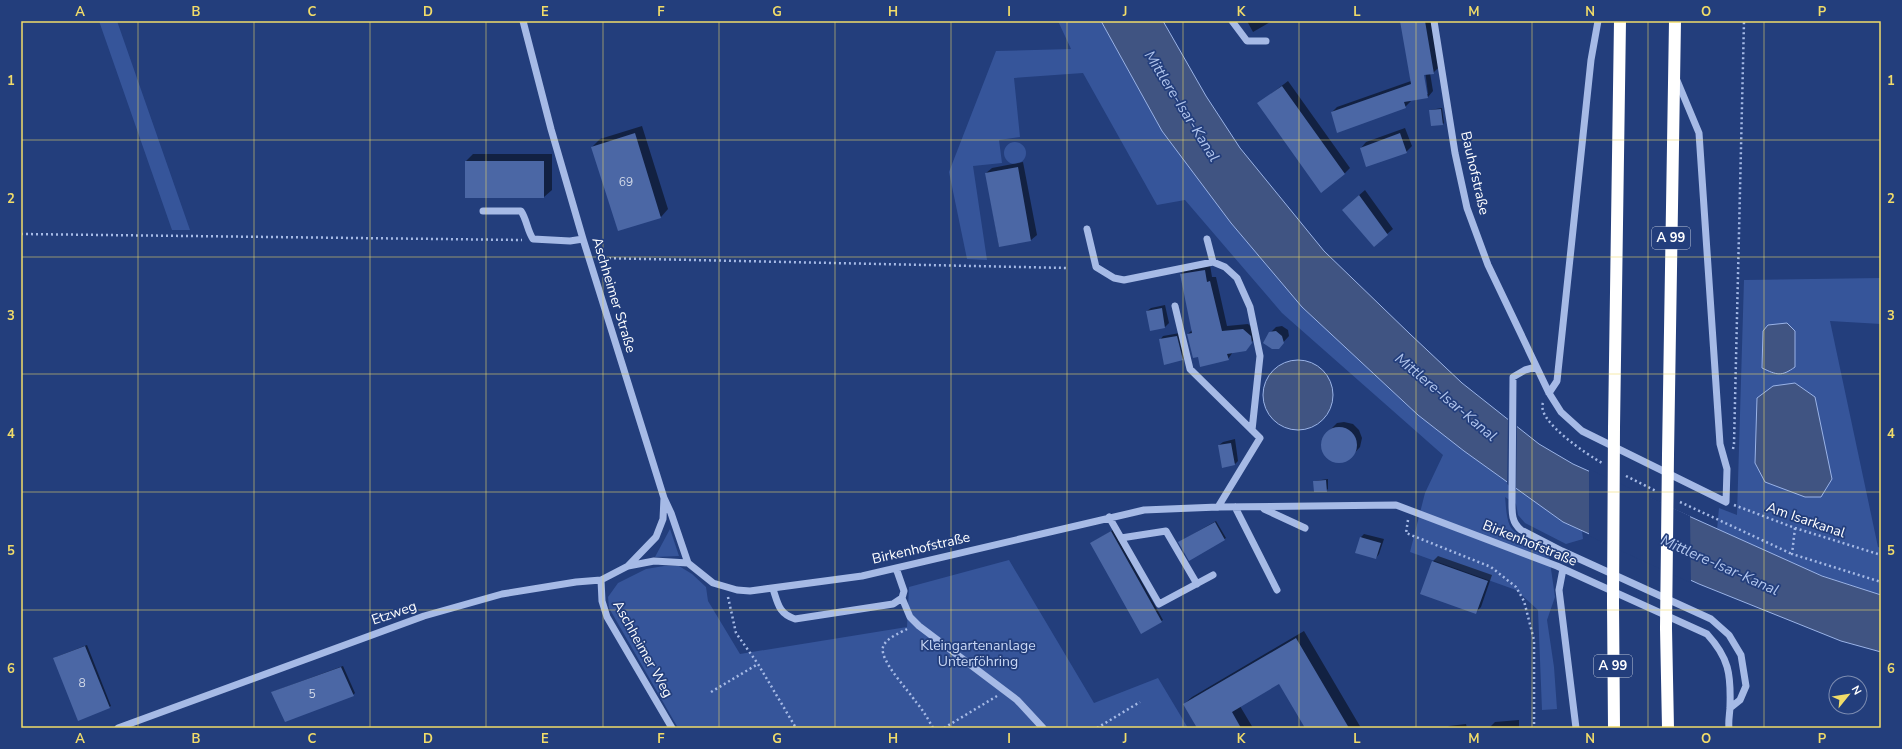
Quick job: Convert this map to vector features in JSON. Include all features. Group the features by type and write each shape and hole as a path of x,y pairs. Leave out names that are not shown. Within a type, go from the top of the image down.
{"highway":[{"name":"A 99","path":"1614,728 1614,428 1620,21"},
{"name":"A 99","path":"1668,728 1666,628 1673,71 1675,21"}],"street":[{"name":"Aschheimer Straße","path":"523,21 551,129 588,257 664,498 663,519 656,537 628,566"},
{"path":"1232,21 1247,40 1266,42"},
{"name":"Bauhofstraße","path":"1434,21 1456,153 1467,208 1488,265 1549,393 1562,412 1582,431 1726,502"},
{"path":"1549,393 1557,381 1591,60 1598,21"},
{"path":"1673,71 1699,133 1720,444 1727,469 1726,502"},
{"path":"483,211 521,211 526,218 528,231 533,239 570,241 583,239"},
{"path":"1087,229 1096,267 1114,278 1124,280 1213,262 1225,267 1237,278 1250,307 1260,356 1252,430"},
{"path":"1207,239 1213,262"},
{"path":"1175,306 1190,369 1260,438 1218,507"},
{"path":"1536,367 1525,370 1513,377 1512,519 1516,526 1521,530 1562,551 1711,619 1729,635 1741,655 1746,686 1740,700 1730,708"},
{"path":"664,498 671,513 688,563"},
{"name":"Birkenhofstraße","path":"688,563 713,583 737,590 750,591 862,576 1144,510 1218,507 1261,508 1396,505 1563,569 1707,634 1718,647 1726,661 1731,681 1729,728"},
{"path":"1235,507 1277,590"},
{"path":"1261,508 1305,528"},
{"path":"1109,517 1159,604 1213,575"},
{"path":"1121,538 1166,532 1197,584"},
{"name":"Etzweg","path":"118,728 424,616 502,594 576,582 601,580 628,566 654,561 688,563"},
{"path":"896,568 904,591 902,598 910,617 1017,700 1043,728"},
{"path":"1563,569 1559,590 1576,728"},
{"name":"Aschheimer Weg","path":"601,580 602,601 607,618 672,728"},
{"path":"773,589 779,610 786,616 795,619 893,604 902,598"}],"path":[{"path":"1727,469 1734,444 1744,21"},
{"path":"21,234 533,239"},
{"path":"588,257 1067,268"},
{"path":"1549,393 1542,406 1544,416 1570,441 1608,466"},
{"path":"1621,473 1659,492"},
{"path":"1679,502 1792,554 1881,582"},
{"name":"Am Isarkanal","path":"1726,502 1795,528 1881,555"},
{"path":"1409,509 1406,533 1491,567 1516,586 1524,601 1534,640 1534,728"},
{"path":"1792,554 1795,528"},
{"path":"726,587 736,633 758,664 796,728"},
{"path":"916,623 887,641 883,646 882,651 901,684 919,706 933,728"},
{"path":"711,692 758,664"},
{"path":"944,728 1006,691"},
{"path":"1097,728 1140,702"}],"green space":[{"path":"99,21 117,21 190,230 172,230"},
{"path":"1058,21 1101,21 1162,131 1231,223 1302,307 1418,414 1563,522 1582,531 1583,539 1566,544 1525,523 1518,515 1516,504 1505,497 1506,512 1510,526 1513,530 1527,539 1548,548 1555,597 1547,620 1554,667 1557,709 1542,710 1538,610 1516,590 1410,552 1425,493 1443,455 1282,313 1185,200 1157,205 1083,73 1014,78 1020,137 999,140 1002,163 973,166 987,260 967,259 949,172 996,51 1071,49"},
{"path":"1015,142 1023,145 1026,153 1023,161 1015,164 1007,161 1004,153 1007,145"},
{"path":"1881,278 1881,324 1830,321 1878,547 1881,548 1881,595 1820,575 1717,530 1719,508 1737,515 1744,280"},
{"path":"670,529 679,556 655,557"},
{"name":"Kleingartenanlage Unterföhring","path":"1009,560 1094,703 1158,678 1188,728 678,728 609,608 608,597 618,583 646,569 664,566 679,566 692,574 706,587 708,601 740,654 907,627 909,587"}],"water":[{"name":"Mittlere-Isar-Kanal","path":"1101,21 1163,21 1206,96 1240,148 1324,251 1462,383 1539,444 1573,464 1822,576 1881,595 1881,652 1841,641 1699,584 1563,522 1464,451 1418,415 1302,307 1231,223 1162,131"},
{"path":"1787,323 1795,331 1795,367 1782,374 1779,374 1762,368 1763,331 1768,325"},
{"path":"1298,360 1311,363 1323,370 1330,382 1333,395 1330,408 1323,420 1311,427 1298,430 1285,427 1273,420 1266,408 1263,395 1266,382 1273,370 1285,363"},
{"path":"1795,383 1815,397 1832,479 1821,497 1805,497 1765,482 1755,463 1757,398 1773,386"}],"pier":[{"path":"1508,417 1517,424 1516,491 1507,484"},
{"path":"1589,469 1690,516 1691,583 1589,536"}],"building":[{"path":"1400,21 1425,21 1434,74 1424,75 1428,98 1404,102 1406,108 1337,133 1331,112 1411,84"},
{"path":"1282,86 1345,174 1321,193 1257,103"},
{"path":"1441,109 1443,125 1431,126 1429,110"},
{"path":"635,133 661,218 618,231 591,147"},
{"path":"1400,133 1407,153 1366,167 1360,148"},
{"path":"465,161 544,161 544,198 465,198"},
{"path":"1018,167 1031,241 999,247 985,173"},
{"path":"1359,195 1388,235 1374,247 1342,210"},
{"path":"1205,270 1207,282 1210,281 1222,331 1243,329 1251,336 1252,343 1246,351 1227,354 1229,360 1200,367 1198,357 1193,358 1187,334 1192,333 1180,274"},
{"path":"1162,308 1165,328 1150,331 1146,311"},
{"path":"1276,331 1282,336 1284,343 1279,349 1272,349 1263,343 1269,332"},
{"path":"1177,336 1183,360 1164,365 1159,339"},
{"path":"1339,427 1349,430 1354,435 1357,445 1354,455 1349,460 1339,463 1329,460 1324,455 1321,445 1324,435 1329,430"},
{"path":"1231,443 1235,465 1222,468 1218,445"},
{"path":"1326,480 1327,492 1314,492 1313,481"},
{"path":"1215,522 1225,540 1189,561 1178,542"},
{"path":"1111,531 1162,622 1141,634 1090,543"},
{"path":"1360,537 1381,543 1376,559 1355,553"},
{"path":"1432,561 1488,581 1476,614 1420,594"},
{"path":"1296,638 1349,728 1305,728 1279,684 1232,712 1241,728 1197,728 1183,704"},
{"path":"85,646 110,708 78,721 53,658"},
{"path":"341,667 354,696 285,722 271,692"}]}
